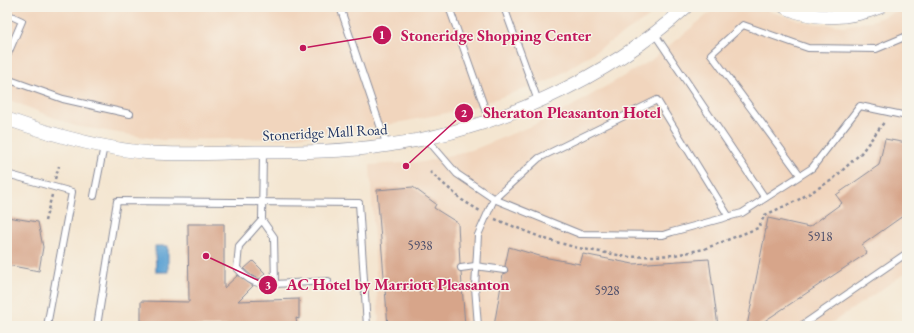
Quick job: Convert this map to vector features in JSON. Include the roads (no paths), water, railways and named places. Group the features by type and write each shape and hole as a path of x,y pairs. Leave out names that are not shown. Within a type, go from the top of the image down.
{"street":[{"name":"Stoneridge Mall Road","path":"7,119 55,136 104,146 151,153 344,150 387,146 426,138 489,120 538,101 605,65 654,33 686,7"},
{"path":"673,19 697,7"},
{"path":"785,7 800,14 835,17 864,13 880,7"}],"lane":[{"path":"340,7 387,146"},
{"path":"449,7 489,120"},
{"path":"504,7 538,101"},
{"path":"7,14 22,21 7,56"},
{"path":"800,175 711,54 743,25 808,48 876,48 907,36"},
{"path":"654,33 765,198"},
{"path":"7,79 63,99 130,114"},
{"path":"478,326 475,266 478,236 494,200 539,158 657,100 729,217"},
{"path":"426,138 457,174 494,200 580,234 663,235 742,213 812,168 860,106 907,116"},
{"path":"94,196 104,146"},
{"path":"263,152 262,220 239,246 237,268 246,278 258,284 328,281"},
{"path":"7,174 72,192 47,326"},
{"path":"97,326 117,201 359,203 367,326"},
{"path":"262,220 274,237 275,284"},
{"path":"801,326 907,253"},
{"path":"461,268 475,266 504,270"}],"water":[{"path":"155,246 168,246 168,272 156,272"}],"place":[{"name":"Stoneridge Shopping Center","path":"303,48"},
{"name":"Sheraton Pleasanton Hotel","path":"406,166"},
{"name":"AC Hotel by Marriott Pleasanton","path":"206,256"}]}
